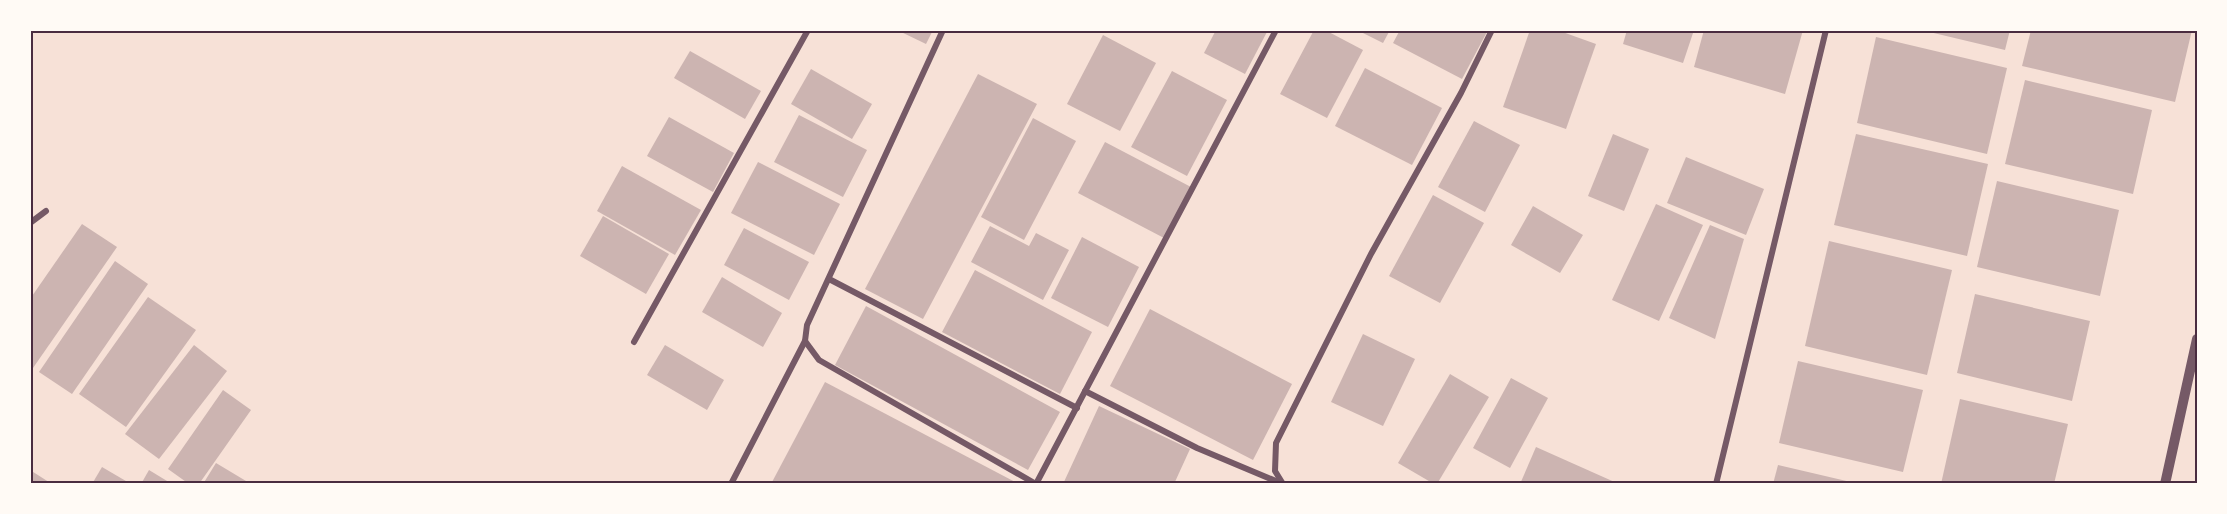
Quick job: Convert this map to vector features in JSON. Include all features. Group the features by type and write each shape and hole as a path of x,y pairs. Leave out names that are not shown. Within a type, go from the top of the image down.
{"street":[{"path":"634,342 808,30"},
{"path":"731,484 806,340 807,325 943,30"},
{"path":"806,340 819,360 1036,484 1276,30"},
{"path":"1283,484 1275,471 1276,443 1371,254 1461,93 1492,30"},
{"path":"1716,484 1826,30"},
{"path":"30,223 45,211"},
{"path":"829,279 1077,408"},
{"path":"2165,484 2197,339"},
{"path":"1085,391 1197,448 1283,484"}],"building":[{"path":"897,30 933,30 926,44"},
{"path":"1216,30 1268,30 1245,74 1204,53"},
{"path":"1314,30 1325,30 1363,50 1327,118 1280,94"},
{"path":"1357,30 1390,30 1383,43"},
{"path":"1400,30 1488,30 1462,79 1393,43"},
{"path":"1530,30 1557,30 1596,44 1566,129 1503,107"},
{"path":"1627,30 1694,30 1683,63 1623,44"},
{"path":"1704,30 1803,30 1785,94 1694,67"},
{"path":"1921,30 2010,30 2005,50"},
{"path":"2031,30 2192,30 2175,102 2022,66"},
{"path":"1103,35 1156,63 1120,131 1067,104"},
{"path":"1876,37 2007,68 1987,154 1857,123"},
{"path":"690,51 761,91 745,119 674,78"},
{"path":"1365,68 1442,108 1412,165 1335,126"},
{"path":"811,69 872,104 852,139 791,104"},
{"path":"1172,71 1227,100 1187,176 1131,147"},
{"path":"978,74 1037,104 923,319 865,289"},
{"path":"2025,80 2152,110 2133,194 2005,164"},
{"path":"799,115 867,150 843,197 774,162"},
{"path":"669,117 734,153 713,192 647,156"},
{"path":"1033,118 1076,141 1024,240 981,217"},
{"path":"1474,121 1520,145 1485,212 1438,187"},
{"path":"1613,134 1649,149 1624,211 1588,196"},
{"path":"1856,134 1988,164 1967,256 1834,225"},
{"path":"1105,142 1191,187 1164,238 1078,193"},
{"path":"1686,157 1764,189 1746,235 1667,203"},
{"path":"758,162 840,204 814,255 731,213"},
{"path":"622,166 701,210 675,255 597,211"},
{"path":"1997,181 2119,210 2100,296 1977,267"},
{"path":"1433,195 1484,223 1440,303 1389,276"},
{"path":"1656,204 1703,225 1659,321 1612,300"},
{"path":"1533,206 1583,235 1560,273 1511,245"},
{"path":"603,216 669,254 646,294 580,256"},
{"path":"82,224 117,247 33,368 30,366 30,299"},
{"path":"1710,225 1744,239 1715,339 1669,318"},
{"path":"990,226 1029,246 1036,233 1069,250 1043,300 971,262"},
{"path":"744,228 809,262 789,300 724,265"},
{"path":"1082,237 1139,267 1108,327 1051,298"},
{"path":"1829,241 1952,270 1927,375 1805,346"},
{"path":"115,261 148,284 72,394 39,372"},
{"path":"975,270 1092,332 1060,394 942,332"},
{"path":"722,277 782,313 763,347 702,312"},
{"path":"1975,294 2090,321 2072,401 1957,373"},
{"path":"148,297 196,330 126,427 79,394"},
{"path":"866,306 1060,412 1028,470 835,365"},
{"path":"1150,309 1292,384 1253,460 1110,386"},
{"path":"1363,334 1415,359 1383,426 1331,402"},
{"path":"194,345 227,371 159,459 125,434"},
{"path":"665,345 724,380 707,410 647,375"},
{"path":"1798,361 1923,390 1903,472 1779,443"},
{"path":"1450,374 1489,397 1437,484 1434,484 1398,463"},
{"path":"1511,378 1548,398 1510,468 1473,448"},
{"path":"825,382 1019,484 771,484"},
{"path":"223,390 251,410 199,484 189,484 168,469"},
{"path":"1960,399 2068,424 2054,484 1941,484"},
{"path":"1099,406 1190,449 1174,484 1063,484"},
{"path":"1536,447 1619,484 1520,484"},
{"path":"216,463 251,484 203,484"},
{"path":"1778,465 1855,483 1855,484 1773,484"},
{"path":"102,467 131,484 92,484"},
{"path":"30,470 52,484 30,484"},
{"path":"149,470 172,484 141,484"}]}
